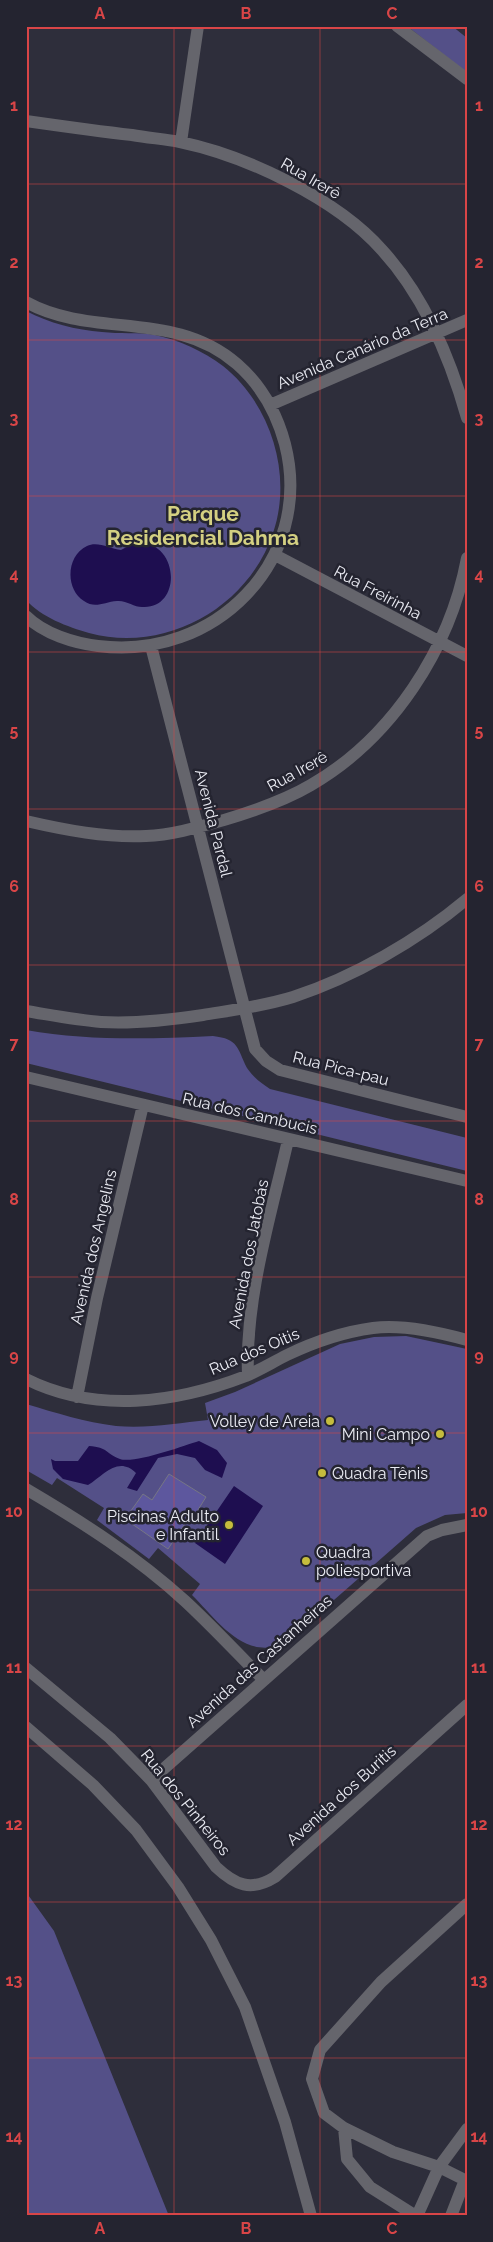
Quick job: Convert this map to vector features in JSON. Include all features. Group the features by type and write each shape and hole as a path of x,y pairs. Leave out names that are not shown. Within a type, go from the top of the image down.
{"street":[{"path":"181,142 198,26"},
{"path":"397,26 467,79"},
{"name":"Rua Irerê","path":"26,121 181,142 275,174 312,195 349,221 382,249 410,286 437,333 456,378 467,418"},
{"path":"26,302 65,316 167,330 193,338 217,349 238,365 256,384 270,405 282,431 291,484 288,511 275,555 256,584 238,604 217,620 193,633 151,646 122,649 86,644 61,637 26,616"},
{"name":"Avenida Canário da Terra","path":"270,405 467,320"},
{"name":"Rua Freirinha","path":"275,555 467,656"},
{"name":"Rua Irerê","path":"26,821 102,835 147,836 198,827 258,810 311,786 348,760 389,719 417,681 440,643 454,611 467,558"},
{"name":"Avenida Pardal","path":"151,646 244,1009"},
{"path":"26,1011 102,1022 171,1020 244,1009 292,997 341,979 446,916 467,899"},
{"name":"Rua Pica-pau","path":"244,1009 255,1049 266,1061 280,1070 467,1117"},
{"name":"Rua dos Cambucis","path":"26,1077 467,1181"},
{"name":"Avenida dos Angelins","path":"77,1397 97,1298 143,1105"},
{"name":"Avenida dos Jatobás","path":"248,1375 247,1342 251,1313 263,1248 288,1140"},
{"name":"Rua dos Oitis","path":"26,1379 38,1385 94,1401 164,1399 204,1390 248,1375 309,1345 374,1328 408,1329 467,1340"},
{"path":"26,1489 98,1533 148,1570 191,1607 263,1679"},
{"name":"Avenida das Castanheiras","path":"151,1780 427,1536 442,1530 467,1525"},
{"name":"Rua dos Pinheiros","path":"26,1668 110,1738 151,1780 216,1867 229,1879"},
{"name":"Avenida dos Buritis","path":"229,1879 238,1883 262,1885 275,1877 467,1705"},
{"path":"26,1727 93,1785 136,1830 178,1887 211,1940 245,2007 285,2122 311,2216"},
{"path":"451,2216 466,2180 438,2167 393,2152 344,2128 324,2113 312,2079 320,2050 381,1982 467,1904"},
{"path":"344,2128 347,2159 370,2188 417,2216 438,2167 467,2129"}],"shaded area":[{"path":"407,26 452,26 467,38 467,73"},
{"path":"26,311 73,328 108,333 155,335 182,343 223,366 240,382 254,400 274,442 279,465 279,511 273,533 261,560 244,583 224,603 200,619 174,630 146,637 118,638 89,633 64,624 39,611 26,600"},
{"path":"136,542 151,545 162,552 168,563 171,575 170,587 164,598 155,605 142,607 120,601 92,605 78,596 71,581 70,573 75,557 80,551 87,546 95,544 121,550"},
{"path":"26,1030 96,1038 222,1037 233,1042 249,1071 257,1080 270,1089 467,1138 467,1171 26,1063"},
{"path":"406,1336 467,1349 467,1513 445,1515 416,1528 285,1643 271,1647 257,1647 233,1636 192,1595 200,1584 158,1548 149,1559 97,1520 104,1508 57,1478 52,1485 26,1470 26,1404 82,1420 116,1426 151,1426 208,1420 205,1403 235,1392 340,1344 374,1337"},
{"path":"199,1441 217,1450 227,1463 222,1478 205,1470 195,1458 177,1454 158,1458 137,1491 127,1488 136,1473 129,1468 123,1466 111,1469 88,1485 63,1479 53,1469 51,1459 55,1461 78,1461 89,1446 103,1449 120,1459 136,1459 159,1454"},
{"name":"Piscinas Adulto e Infantil","path":"234,1486 263,1506 225,1564 195,1543"},
{"path":"26,1892 54,1931 169,2216 26,2216"}],"building":[{"path":"169,1474 206,1497 193,1518 190,1516 168,1549 125,1519 143,1494 152,1500"}],"place":[{"name":"Volley de Areia","path":"330,1421"},
{"name":"Mini Campo","path":"440,1434"},
{"name":"Quadra Tênis","path":"322,1473"},
{"name":"Piscinas Adulto e Infantil","path":"229,1525"},
{"name":"Quadra poliesportiva","path":"306,1561"}],"district":[{"name":"Parque Residencial Dahma","path":"203,526"}]}
